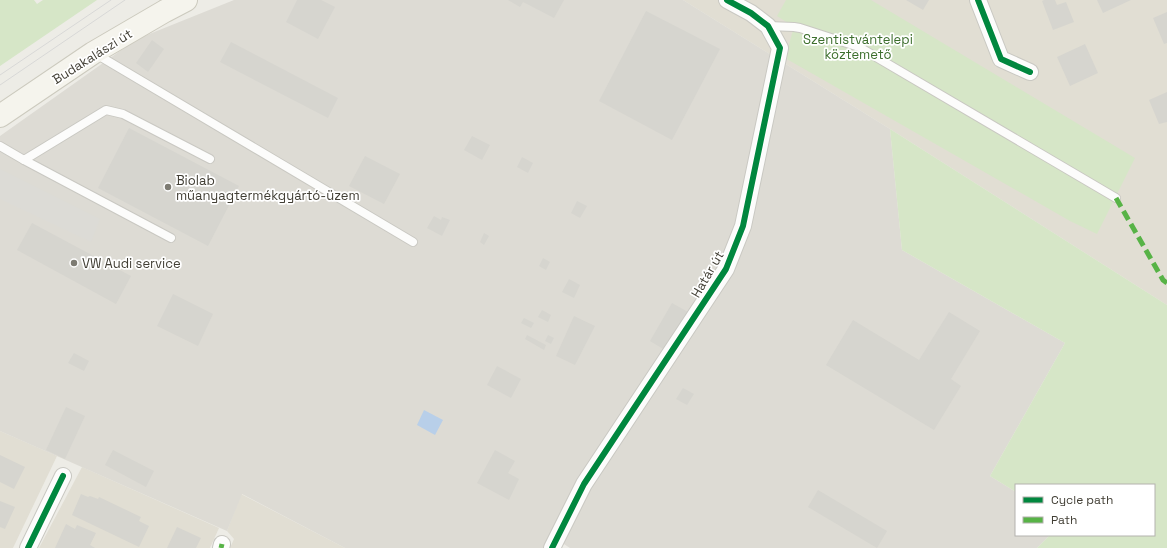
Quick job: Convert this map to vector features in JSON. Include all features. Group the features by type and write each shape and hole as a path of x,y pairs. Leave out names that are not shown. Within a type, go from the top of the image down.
{"main road":[{"name":"Budakalászi út","path":"0,116 93,53 159,14 186,0"}],"street":[{"name":"Határ út","path":"552,548 584,484 726,269 743,226 780,48 768,26 751,13 727,0"},
{"path":"978,0 1002,59 1030,72"},
{"path":"28,548 63,476"}],"lane":[{"path":"768,26 794,26 859,46 1116,198"},
{"path":"93,53 413,242"},
{"path":"24,160 106,110 123,114 210,159"},
{"path":"0,146 171,238"}],"shaded area":[{"path":"234,0 683,0 890,129 902,250 1065,343 990,476 1015,491 1015,536 1049,536 1037,548 570,548 550,535 543,548 345,548 242,494 227,531 0,431 0,136 137,39"},
{"path":"683,0 1167,0 1167,305 890,129"},
{"path":"0,169 100,219 91,242 0,199"},
{"path":"0,431 57,456 13,548 0,548"},
{"path":"82,467 219,528 210,548 39,548"},
{"path":"241,494 345,548 230,548 234,539 227,531"}],"green space":[{"path":"0,0 34,0 37,4 43,0 97,0 0,66"},
{"name":"Szentistvántelepi köztemető","path":"786,0 871,0 1135,158 1097,234 1070,221 785,58 794,27 777,16"},
{"path":"890,129 1167,305 1167,548 1037,548 1049,536 1155,536 1155,484 1015,484 1015,491 990,476 1065,343 902,250"}],"water":[{"path":"424,410 443,420 435,435 417,425"}],"building":[{"path":"297,0 321,0 335,7 318,39 286,22"},
{"path":"508,0 564,0 554,18 523,2 520,7"},
{"path":"906,0 929,0 923,10"},
{"path":"1055,0 1057,5 1066,2 1074,22 1053,30 1042,1"},
{"path":"1097,0 1131,0 1103,13"},
{"path":"646,11 720,49 672,140 599,101"},
{"path":"1167,12 1167,43 1164,44 1153,18"},
{"path":"152,40 164,49 148,72 136,63"},
{"path":"231,42 338,98 328,118 220,62"},
{"path":"1085,44 1098,73 1070,86 1057,57"},
{"path":"1167,92 1167,122 1159,124 1149,100"},
{"name":"Biolab műanyagtermékgyártó-üzem","path":"129,128 239,186 208,246 98,188"},
{"path":"472,136 490,145 482,160 464,150"},
{"path":"365,156 400,174 384,204 349,186"},
{"path":"522,157 533,163 528,173 517,167"},
{"path":"577,201 587,206 580,218 571,213"},
{"path":"434,216 441,220 442,217 450,220 442,236 427,228"},
{"name":"VW Audi service","path":"32,223 131,276 116,304 17,250"},
{"path":"484,233 489,236 484,245 480,242"},
{"path":"543,258 550,262 546,270 539,266"},
{"path":"569,279 580,285 574,298 562,292"},
{"path":"173,294 213,314 198,346 157,326"},
{"path":"672,303 688,312 665,350 650,341"},
{"path":"542,310 551,315 548,322 538,317"},
{"path":"949,312 980,331 951,379 961,386 934,430 826,365 853,320 919,360"},
{"path":"574,316 595,326 575,365 556,356"},
{"path":"524,318 534,323 531,328 521,323"},
{"path":"527,335 546,345 544,350 525,339"},
{"path":"548,335 554,338 551,344 545,341"},
{"path":"74,353 89,361 84,371 68,363"},
{"path":"497,366 521,379 511,398 487,385"},
{"path":"683,388 694,394 687,405 676,399"},
{"path":"66,407 85,416 65,459 46,450"},
{"path":"113,450 154,471 146,487 105,465"},
{"path":"495,450 515,461 508,473 519,479 509,500 477,483"},
{"path":"0,455 25,467 14,489 0,482"},
{"path":"818,490 887,531 877,548 808,507"},
{"path":"81,494 98,499 99,497 141,517 139,521 149,526 139,547 72,515"},
{"path":"0,501 15,507 5,529 0,527"},
{"path":"66,524 75,529 77,525 96,533 90,545 95,548 55,548"},
{"path":"177,527 201,538 196,548 167,548"}],"tram line":[{"path":"0,75 111,0"},
{"path":"0,85 125,0"}],"marked path":[{"path":"1116,198 1163,280 1167,283"},
{"path":"221,548 222,544"}],"cycle path":[{"path":"552,548 584,484 726,269 743,226 780,48 768,26 751,13 727,0"},
{"path":"978,0 1001,59 1030,72"},
{"path":"28,548 63,476"}],"place":[{"name":"Biolab műanyagtermékgyártó-üzem","path":"168,187"},
{"name":"VW Audi service","path":"74,263"}]}
